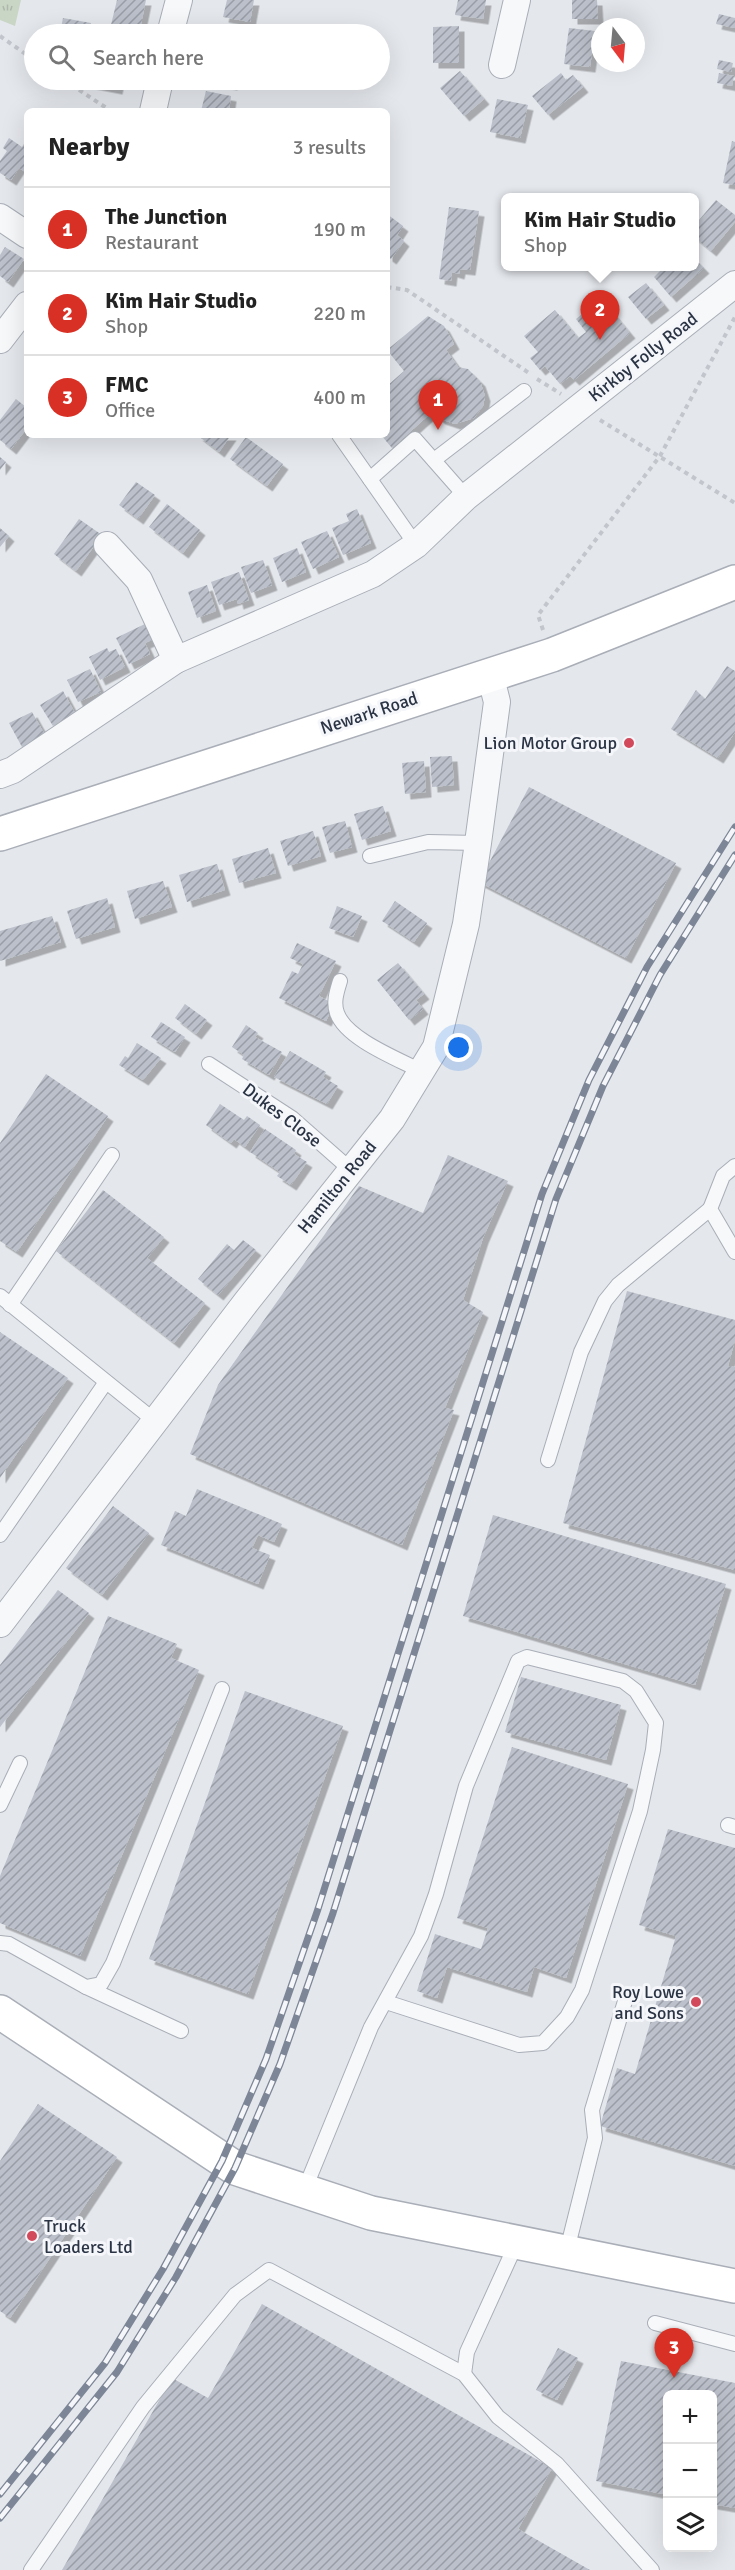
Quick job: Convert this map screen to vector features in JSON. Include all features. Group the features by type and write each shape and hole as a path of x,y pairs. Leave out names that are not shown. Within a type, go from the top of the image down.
{"main road":[{"name":"Newark Road","path":"0,834 552,655 673,609 735,582"},
{"path":"0,2012 235,2168 371,2213 567,2250 735,2286"}],"street":[{"path":"173,24 179,0"},
{"path":"502,65 517,0"},
{"path":"154,108 158,90"},
{"path":"0,217 24,233"},
{"name":"Kirkby Folly Road","path":"466,497 735,284"},
{"path":"0,340 24,309"},
{"path":"0,775 13,770 176,660 373,574 416,545 466,497"},
{"path":"107,545 139,580 176,660"},
{"name":"Hamilton Road","path":"0,1624 155,1421 393,1119 436,1047 466,924 478,843 497,702 490,674"}],"lane":[{"path":"435,460 524,391"},
{"path":"341,438 416,545"},
{"path":"370,479 416,439 466,497"},
{"path":"370,856 428,842 478,843"},
{"path":"340,981 336,1005 345,1027 363,1041 421,1071"},
{"name":"Dukes Close","path":"209,1064 292,1118 351,1170"},
{"path":"112,1155 5,1300 155,1421"},
{"path":"548,1460 581,1352 605,1301 618,1285 710,1209 723,1176 735,1166"},
{"path":"710,1209 735,1252"},
{"path":"0,1535 106,1382"},
{"path":"304,2191 371,2027 421,1936 436,1894 466,1786 518,1661 527,1657 623,1681 636,1691 656,1723 653,1750 640,1811 582,1990 567,2017 543,2043 519,2045 386,2002"},
{"path":"86,1987 101,1984 113,1963 222,1689"},
{"path":"0,1805 20,1763"},
{"path":"0,1942 9,1944 86,1987 181,2031"},
{"path":"567,2250 595,2138 592,2110 626,2001"},
{"path":"464,2374 467,2352 517,2242"},
{"path":"31,2570 143,2407 235,2295 269,2270 464,2374 498,2417 557,2464 652,2570"},
{"path":"655,2323 735,2344"}],"path":[{"path":"0,36 24,53"},
{"path":"79,90 106,108"},
{"path":"390,287 406,290 580,407 735,503"},
{"path":"552,655 538,615 660,456 735,317"}],"green space":[{"path":"0,0 21,0 15,26 0,20"}],"building":[{"path":"117,0 146,0 141,24 111,24"},
{"path":"227,0 254,0 250,22 223,17"},
{"path":"458,0 486,0 483,19 455,15"},
{"path":"572,0 597,0 598,18 572,19"},
{"path":"719,14 735,18 735,28 716,24"},
{"path":"63,18 91,23 91,24 62,24"},
{"path":"459,26 459,63 433,63 433,27"},
{"path":"569,28 591,31 590,67 564,64"},
{"path":"719,60 733,63 731,72 717,69"},
{"path":"460,71 484,99 464,116 440,88"},
{"path":"561,73 566,80 573,75 583,87 548,115 532,96"},
{"path":"719,73 734,76 732,86 717,83"},
{"path":"206,91 231,96 229,108 202,108"},
{"path":"497,99 528,105 520,138 490,132"},
{"path":"9,138 22,147 24,144 24,171 19,168 11,180 0,173 0,161 7,151 3,148"},
{"path":"732,141 735,142 735,185 723,183"},
{"path":"716,200 735,215 735,222 711,251 699,241 699,220"},
{"path":"449,207 479,211 470,270 460,269 459,274 452,272 451,281 439,279"},
{"path":"390,216 403,226 397,235 404,241 391,259"},
{"path":"5,247 24,259 8,282 0,276 0,255"},
{"path":"699,263 704,268 671,297 654,277 660,271 699,271"},
{"path":"646,283 664,305 646,319 628,297"},
{"path":"592,306 601,317 610,309 630,333 574,380 570,376 560,384 545,366 540,370 530,358 538,352 524,336 555,310 578,338 586,332 576,319"},
{"path":"428,316 444,326 454,344 446,350 458,367 468,369 480,381 485,396 483,406 474,418 455,424 440,419 432,412 392,448 384,438 390,438 390,383 404,371 390,354 390,348"},
{"path":"16,399 24,406 24,432 11,449 0,440 0,420"},
{"path":"201,438 229,438 219,452"},
{"path":"247,438 283,464 267,486 230,459"},
{"path":"0,457 6,462 0,470"},
{"path":"136,482 155,495 138,519 119,505"},
{"path":"167,504 200,530 183,553 149,527"},
{"path":"357,509 371,543 343,555 332,528 349,521 346,514"},
{"path":"79,519 102,535 76,571 54,554"},
{"path":"0,528 9,536 0,547"},
{"path":"327,531 339,557 313,569 301,542"},
{"path":"297,548 306,572 282,582 273,558"},
{"path":"263,560 272,585 251,593 241,567"},
{"path":"239,572 249,600 238,604 237,599 219,605 211,582"},
{"path":"207,585 216,611 197,618 188,592"},
{"path":"147,623 154,639 145,643 150,654 129,664 116,638"},
{"path":"107,648 109,652 116,649 125,667 100,680 89,657"},
{"path":"727,666 735,671 735,732 718,758 671,729 696,690 705,699"},
{"path":"90,669 101,692 78,702 67,680"},
{"path":"63,691 75,713 53,726 40,705"},
{"path":"32,712 45,735 22,747 9,723"},
{"path":"452,756 454,785 432,787 430,757"},
{"path":"424,761 426,792 405,794 402,763"},
{"path":"529,787 676,863 626,958 479,882"},
{"path":"383,806 391,831 362,840 354,814"},
{"path":"345,821 352,847 330,853 322,827"},
{"path":"313,831 321,856 288,866 280,841"},
{"path":"268,848 276,873 239,883 232,859"},
{"path":"217,864 225,890 187,902 179,875"},
{"path":"163,881 172,907 135,919 127,891"},
{"path":"107,898 115,927 76,939 67,911"},
{"path":"395,901 427,923 414,942 382,921"},
{"path":"337,906 362,916 353,937 329,928"},
{"path":"52,916 61,942 0,961 0,931"},
{"path":"297,943 336,961 319,996 334,1004 326,1021 279,998 292,971 298,974 303,964 290,958"},
{"path":"398,963 424,994 416,1000 423,1009 409,1020 377,980"},
{"path":"185,1004 207,1020 196,1034 175,1018"},
{"path":"161,1022 185,1037 175,1052 151,1037"},
{"path":"246,1025 258,1033 255,1037 282,1052 269,1075 242,1059 244,1055 232,1047"},
{"path":"137,1043 161,1058 143,1080 119,1065 125,1056 128,1058"},
{"path":"290,1051 326,1072 323,1077 338,1086 327,1104 274,1077"},
{"path":"46,1074 108,1116 17,1252 0,1241 0,1143"},
{"path":"220,1104 244,1120 247,1116 260,1125 245,1147 234,1139 231,1143 206,1125"},
{"path":"265,1129 296,1150 294,1154 307,1162 291,1185 277,1176 280,1172 250,1152"},
{"path":"448,1155 508,1181 483,1238 463,1300 483,1312 445,1408 454,1410 402,1545 190,1454 218,1385 359,1186 423,1213"},
{"path":"103,1190 164,1237 147,1258 205,1303 174,1343 56,1251"},
{"path":"243,1240 256,1250 218,1295 198,1279 227,1244 234,1250"},
{"path":"627,1291 735,1320 735,1340 728,1366 735,1367 735,1570 563,1523"},
{"path":"0,1332 68,1378 0,1478"},
{"path":"197,1489 282,1524 274,1542 258,1535 252,1548 270,1555 258,1584 161,1545 175,1511 186,1516"},
{"path":"113,1506 149,1533 102,1595 66,1568"},
{"path":"493,1515 726,1584 695,1685 463,1616"},
{"path":"58,1590 89,1613 0,1727 0,1665"},
{"path":"108,1616 177,1644 171,1658 199,1670 80,1956 0,1923 0,1876"},
{"path":"521,1677 621,1705 606,1760 505,1732"},
{"path":"245,1691 343,1726 248,1994 149,1959"},
{"path":"512,1747 628,1784 566,1978 534,1967 527,1992 447,1967 437,1998 417,1991 435,1934 481,1949 488,1928 457,1918"},
{"name":"Roy Lowe and Sons","path":"668,1829 735,1848 735,2166 600,2126 617,2068 635,2074 676,1936 639,1925"},
{"name":"Truck Loaders Ltd","path":"38,2104 117,2157 10,2318 0,2311 0,2161"},
{"path":"262,2304 552,2468 518,2529 590,2570 62,2570 172,2378 208,2398"},
{"path":"558,2348 578,2358 557,2400 536,2390"},
{"path":"621,2361 735,2383 735,2508 717,2505 717,2390 663,2390 663,2494 596,2481"}],"railway":[{"path":"0,2494 105,2363 163,2269 222,2161 266,2059 318,1909 542,1194 589,1080 647,967 735,827"},
{"path":"0,2518 117,2372 176,2277 235,2168 280,2064 333,1913 556,1199 603,1086 660,975 735,855"}],"place":[{"name":"Kim Hair Studio","path":"600,340"},
{"name":"The Junction","path":"438,430"},
{"name":"Lion Motor Group","path":"629,743"},
{"name":"Roy Lowe and Sons","path":"696,2002"},
{"name":"Truck Loaders Ltd","path":"32,2236"},
{"name":"FMC","path":"674,2378"}]}
